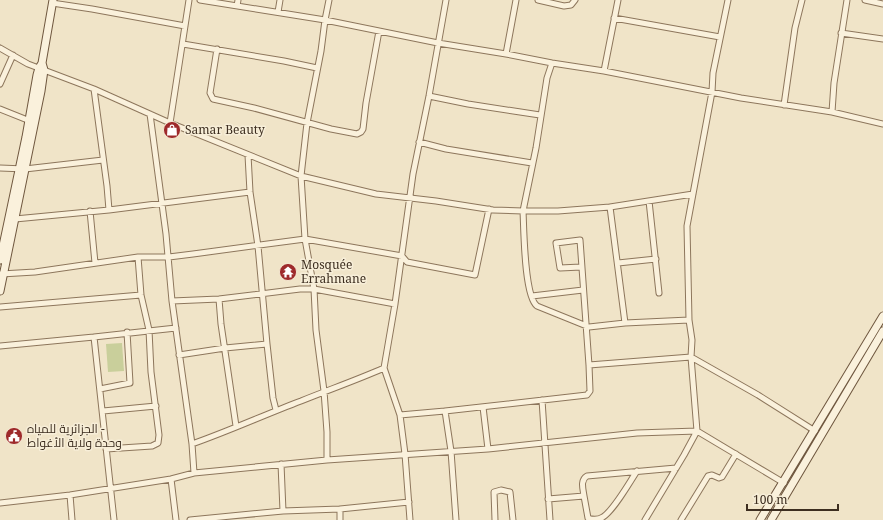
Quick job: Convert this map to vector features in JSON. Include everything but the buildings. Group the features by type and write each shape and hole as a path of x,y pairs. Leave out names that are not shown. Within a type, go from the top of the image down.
{"street":[{"path":"170,123 189,0"},
{"path":"200,0 325,20 552,64 604,71 712,92 832,112 883,124"},
{"path":"237,6 238,0"},
{"path":"278,12 280,0"},
{"path":"327,460 327,432 324,391 316,330 314,289 305,239 301,176 307,123 329,0"},
{"path":"410,520 405,454 400,415 384,368 419,142 429,96 446,0"},
{"path":"506,54 516,0"},
{"path":"538,0 564,6 571,5 575,0"},
{"path":"604,71 618,0"},
{"path":"645,520 697,431 691,357 692,340 689,320 687,226 712,92 713,73 728,0"},
{"path":"784,104 795,28 802,0"},
{"path":"832,112 834,83 847,0"},
{"path":"866,0 883,4"},
{"path":"0,260 22,169 42,67 50,20 51,1 185,26"},
{"path":"614,18 720,37"},
{"path":"217,49 210,93 213,99 254,108 331,129 357,134 361,132 379,31"},
{"path":"841,33 883,39"},
{"path":"183,44 317,68"},
{"path":"0,48 28,64 42,67 170,123 301,176 376,194 410,197 489,209 558,211 610,207 693,194"},
{"path":"0,84 2,76 13,55"},
{"path":"552,64 547,78 524,211 526,269 535,304 585,326 689,320"},
{"path":"0,291 2,274 16,219 30,121 42,67"},
{"path":"94,89 109,210"},
{"path":"429,96 468,104 540,115"},
{"path":"0,109 30,121"},
{"path":"150,114 169,256 172,302 192,444 194,474"},
{"path":"419,142 446,149 532,163"},
{"path":"248,155 250,192 258,246 267,344 276,410"},
{"path":"0,168 22,169 103,160"},
{"path":"16,219 162,204 250,192"},
{"path":"650,201 659,293"},
{"path":"610,207 625,323"},
{"path":"2,274 138,257 169,256 258,246 305,239 402,256 407,262 474,275 489,209"},
{"path":"90,212 95,263"},
{"path":"400,415 445,412 587,395 590,391 589,365 585,326 582,266 580,240 556,243 560,268 582,266"},
{"path":"106,449 156,445 158,443 156,406 151,372 149,330 141,295 138,257"},
{"path":"618,263 656,259"},
{"path":"172,302 219,299 300,289 314,289 395,304"},
{"path":"532,296 583,290"},
{"path":"0,307 141,295"},
{"path":"219,299 236,426"},
{"path":"760,520 883,316"},
{"path":"0,346 176,328"},
{"path":"771,520 883,331"},
{"path":"100,389 130,383 127,332"},
{"path":"94,337 114,520"},
{"path":"179,355 225,348 267,344"},
{"path":"589,365 691,357 758,395 815,431"},
{"path":"192,444 384,368"},
{"path":"542,400 550,520"},
{"path":"103,411 156,406"},
{"path":"484,407 488,449"},
{"path":"445,412 451,451 456,520"},
{"path":"0,503 70,496 194,474 281,464 488,449 637,433 697,431 784,482"},
{"path":"681,520 708,476 712,475 719,478 722,477 736,454"},
{"path":"281,464 283,511"},
{"path":"637,471 609,511 603,517 594,520 586,516 583,481 587,476 637,471 676,468"},
{"path":"171,479 176,520"},
{"path":"495,520 494,492 501,490 510,492 513,520"},
{"path":"70,496 72,520"},
{"path":"548,500 584,496"},
{"path":"190,520 242,517 283,511 408,502"},
{"path":"340,508 340,520"}],"green space":[{"path":"122,343 124,371 108,372 106,344"}],"place":[{"name":"Samar Beauty","path":"172,130"},
{"name":"Mosquée Errahmane","path":"288,272"},
{"name":"الجزائرية للمياه - وحدة ولاية الأغواط","path":"14,436"}]}
